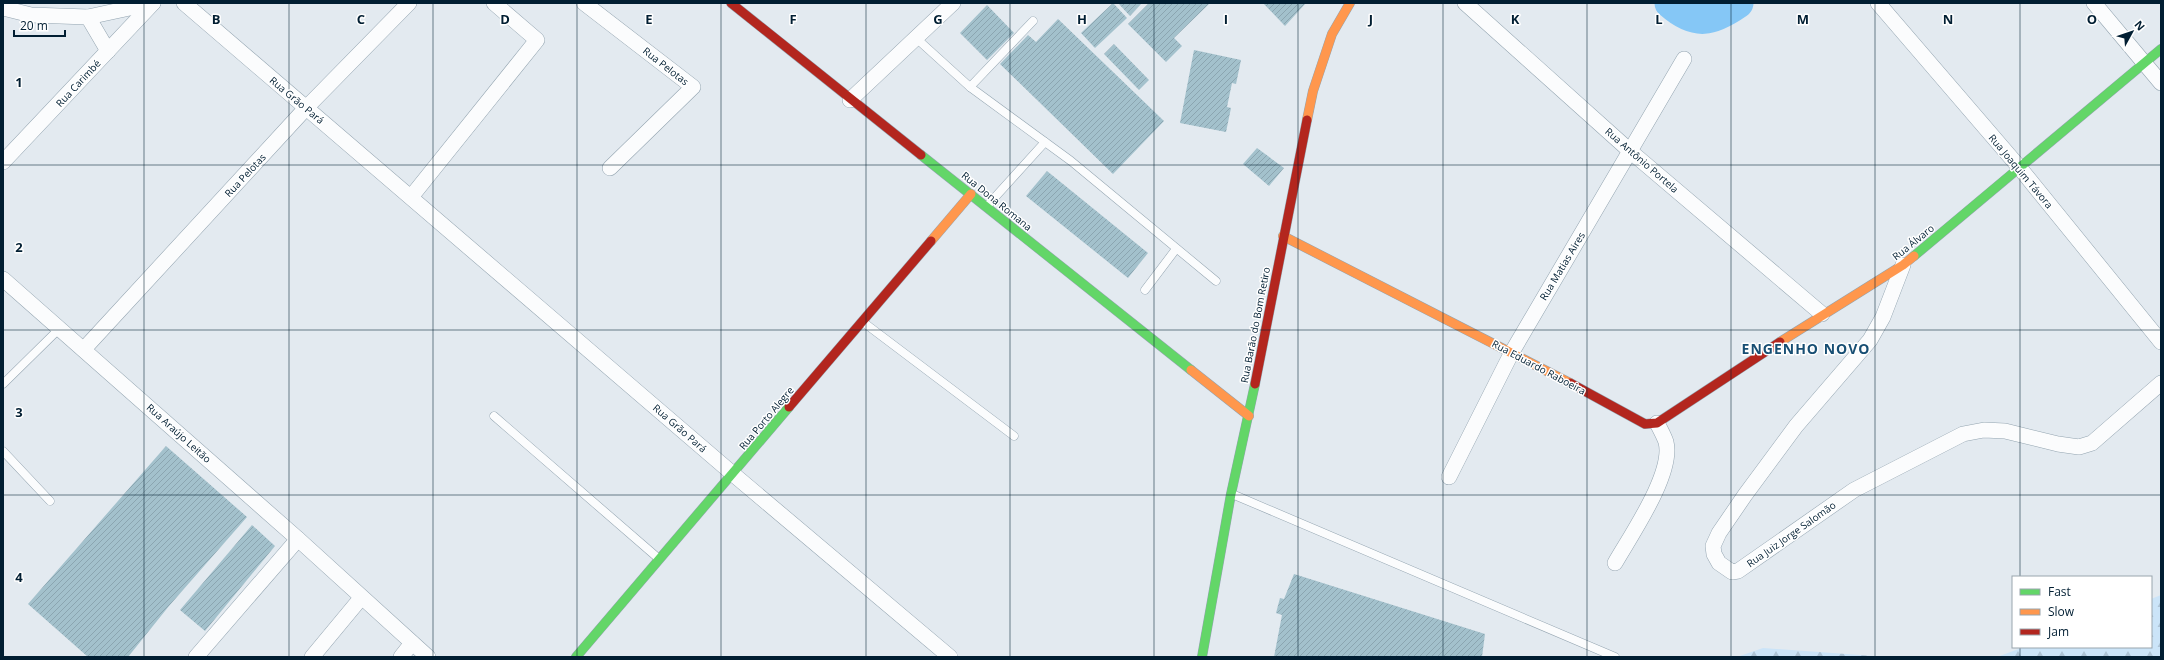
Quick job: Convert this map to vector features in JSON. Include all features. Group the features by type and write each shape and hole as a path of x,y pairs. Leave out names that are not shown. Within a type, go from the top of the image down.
{"street":[{"path":"10,7 31,15 88,17 153,3"},
{"name":"Rua Carimbé","path":"3,162 153,3"},
{"name":"Rua Grão Pará","path":"184,3 733,474 950,657"},
{"name":"Rua Pelotas","path":"84,349 306,108 409,3"},
{"path":"411,197 537,40 494,3"},
{"name":"Rua Pelotas","path":"584,3 693,87 610,168"},
{"name":"Rua Dona Romana","path":"731,3 850,100 987,206 1248,416"},
{"path":"850,100 953,3"},
{"name":"Rua Barão do Bom Retiro","path":"1202,657 1231,494 1313,91 1332,34 1350,3"},
{"name":"Rua Antônio Portela","path":"1465,3 1630,151 1822,314"},
{"name":"Rua Joaquim Távora","path":"1878,3 2019,167 2161,342"},
{"path":"2094,3 2161,83"},
{"path":"88,17 108,51"},
{"name":"Rua Álvaro","path":"1657,423 1822,314 1903,265 2161,49"},
{"name":"Rua Matias Aires","path":"1449,477 1512,352 1684,59"},
{"name":"Rua Porto Alegre","path":"576,657 971,194"},
{"name":"Rua Eduardo Raboeira","path":"1283,236 1512,352 1645,424 1657,423"},
{"name":"Rua Juiz Jorge Salomão","path":"1903,265 1883,317 1870,340 1796,426 1745,495 1719,534 1713,546 1714,554 1725,569 1732,572 1738,571 1854,490 1962,434 1984,430 2004,431 2058,444 2079,447 2092,443 2161,383"},
{"name":"Rua Araújo Leitão","path":"3,279 298,539 361,598 428,657"},
{"path":"1616,562 1662,480 1666,462 1666,443 1657,423"},
{"path":"196,657 298,539"},
{"path":"312,657 361,598"},
{"path":"401,657 412,643"}],"lane":[{"path":"970,87 1033,21"},
{"path":"916,38 970,87 1071,161 1216,281"},
{"path":"987,206 1046,142"},
{"path":"1145,290 1176,249"},
{"path":"863,321 1014,436"},
{"path":"3,384 60,328"},
{"path":"494,416 660,560"},
{"path":"3,451 50,501"},
{"path":"1231,494 1615,657"}],"green space":[{"path":"2161,595 2161,657 1997,657 2021,648 2152,648 2152,599"},
{"path":"1763,648 1887,657 1737,657"}],"building":[{"path":"1113,3 1127,18 1095,48 1081,33"},
{"path":"1118,3 1142,3 1130,16"},
{"path":"1149,3 1210,3 1174,38 1182,46 1166,62 1128,24"},
{"path":"1263,3 1306,3 1285,26"},
{"path":"987,5 1014,33 987,60 960,33"},
{"path":"1058,19 1164,121 1113,174 1000,64 1028,35 1036,42"},
{"path":"1114,44 1149,80 1139,90 1104,54"},
{"path":"1194,50 1241,60 1236,84 1232,83 1227,107 1231,108 1226,132 1180,123"},
{"path":"1257,148 1284,168 1269,186 1243,164"},
{"path":"1047,171 1148,253 1128,278 1026,196"},
{"path":"166,446 247,517 169,606 128,657 88,657 28,604"},
{"path":"252,525 275,546 205,631 180,610"},
{"path":"1294,574 1485,634 1482,657 1274,657 1282,615 1276,613 1280,598 1284,599"}],"waterway":[{"path":"1670,3 1679,10 1696,18 1712,17 1738,3"}],"traffic: fast":[{"path":"1914,256 2161,49"},
{"path":"921,155 1191,370"},
{"path":"1202,657 1231,494 1255,384"},
{"path":"576,657 789,407"}],"traffic: slow":[{"path":"1307,120 1313,91 1332,34 1350,3"},
{"path":"931,241 971,194"},
{"path":"1283,236 1570,383"},
{"path":"1780,342 1903,265 1914,256"},
{"path":"1191,370 1249,416"}],"traffic: jam":[{"path":"731,3 921,155"},
{"path":"1255,384 1307,120"},
{"path":"789,407 931,241"},
{"path":"1570,383 1645,424 1657,423 1780,342"}],"district":[{"name":"ENGENHO NOVO","path":"1806,348"}]}
